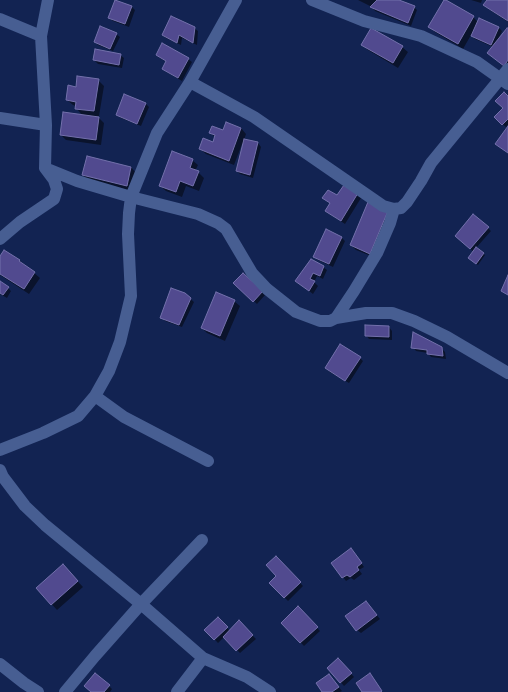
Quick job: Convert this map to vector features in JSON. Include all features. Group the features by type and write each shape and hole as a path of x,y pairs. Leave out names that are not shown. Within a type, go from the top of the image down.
{"street":[{"path":"0,239 20,222 54,199 57,189 54,180 45,168 46,125 40,36 48,0"},
{"path":"0,450 43,433 78,416 95,396 109,371 120,342 131,296 128,234 131,197 157,133 190,82 236,0"},
{"path":"190,82 254,117 383,206 394,209 401,208 407,202 431,163 479,103 506,77 421,36 364,21 312,0"},
{"path":"0,19 40,36"},
{"path":"0,118 46,125"},
{"path":"45,168 77,181 131,197 198,214 218,223 226,229 252,273 267,289 296,312 320,321 330,321 336,318 366,314 392,313 414,321 447,337 508,373"},
{"path":"336,318 377,253 390,223 394,209"},
{"path":"95,396 124,418 208,461"},
{"path":"0,470 3,477 25,506 45,525 141,604 203,658 247,677 270,692"},
{"path":"65,692 141,604 202,540"},
{"path":"177,692 203,658"},
{"path":"0,664 38,692"}],"building":[{"path":"115,0 132,6 125,24 108,18"},
{"path":"377,0 399,0 415,6 408,23 370,7"},
{"path":"444,0 474,16 458,44 428,27"},
{"path":"487,0 508,0 508,21 483,5"},
{"path":"171,16 195,27 193,43 179,35 177,43 162,35"},
{"path":"479,18 499,27 491,45 471,36"},
{"path":"100,26 117,33 110,49 94,42"},
{"path":"371,28 403,46 393,63 361,45"},
{"path":"507,28 508,60 504,66 487,53"},
{"path":"162,43 189,58 178,78 162,69 166,61 156,55"},
{"path":"95,49 121,54 119,65 93,60"},
{"path":"77,76 99,79 94,111 75,109 76,102 66,100 68,85 76,87"},
{"path":"504,92 508,96 508,119 502,125 494,117 503,108 495,101"},
{"path":"124,94 146,103 137,124 116,115"},
{"path":"63,112 99,117 96,140 60,135"},
{"path":"226,122 241,128 229,161 199,149 203,138 213,142 215,135 209,133 212,126 223,130"},
{"path":"508,126 508,153 495,144"},
{"path":"244,139 258,142 250,175 236,171"},
{"path":"172,151 193,159 190,168 199,171 193,186 180,181 176,192 159,186"},
{"path":"87,156 131,167 127,186 82,175"},
{"path":"344,185 358,193 341,221 325,211 330,203 322,198 328,190 337,195"},
{"path":"368,202 388,211 370,254 350,245"},
{"path":"473,214 489,227 470,249 455,236"},
{"path":"326,229 342,237 329,264 313,257"},
{"path":"476,247 484,253 476,264 468,258"},
{"path":"4,250 35,272 24,289 0,274 0,256"},
{"path":"311,259 324,266 320,276 313,273 310,279 315,281 309,291 295,281"},
{"path":"243,273 263,291 253,302 233,283"},
{"path":"508,275 508,295 501,291"},
{"path":"0,281 9,287 3,295 0,293"},
{"path":"171,288 185,293 191,298 179,325 160,318"},
{"path":"216,292 235,300 220,336 201,328"},
{"path":"365,325 389,326 389,337 365,336"},
{"path":"413,332 442,347 443,356 427,354 427,350 411,348"},
{"path":"340,344 361,357 345,381 325,368"},
{"path":"351,548 362,563 357,567 359,570 350,577 347,575 342,578 331,563"},
{"path":"276,556 301,582 284,598 269,583 276,576 266,565"},
{"path":"63,564 78,581 51,605 36,588"},
{"path":"366,601 377,615 356,631 345,616"},
{"path":"298,606 318,627 300,643 281,623"},
{"path":"218,617 228,627 214,640 204,630"},
{"path":"239,620 253,635 236,651 223,637"},
{"path":"338,658 352,673 340,683 327,668"},
{"path":"95,673 110,685 104,692 91,692 84,686"},
{"path":"370,673 382,691 381,692 362,692 356,683"},
{"path":"329,674 339,687 332,692 322,692 316,683"}]}
